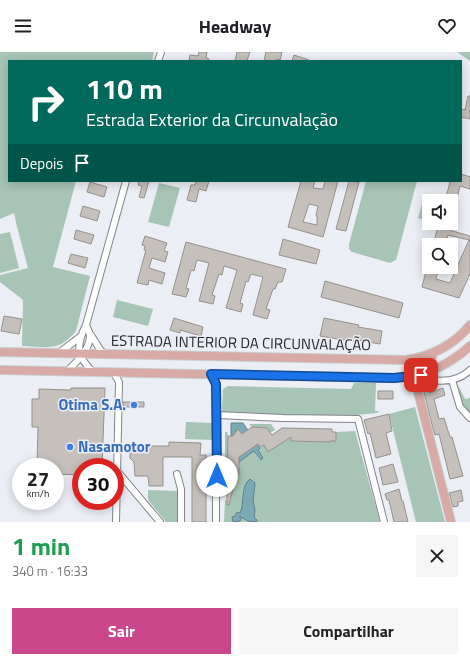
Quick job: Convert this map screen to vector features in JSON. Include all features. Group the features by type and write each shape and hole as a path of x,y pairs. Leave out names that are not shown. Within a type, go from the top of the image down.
{"main road":[{"name":"ESTRADA INTERIOR DA CIRCUNVALAÇÃO","path":"0,352 402,360 425,357 445,348 460,336 470,325"},
{"path":"0,370 394,378 414,376 440,367 470,346"},
{"path":"445,348 424,363 417,366 414,370 414,376 451,522"}],"street":[{"path":"93,372 83,361 79,349 80,337 86,325 126,182"},
{"path":"86,325 90,336 97,346 106,354"},
{"path":"67,371 86,349 90,336"},
{"path":"59,353 80,337"},
{"path":"414,376 426,380 452,380 459,378 470,370"},
{"path":"114,373 119,382 117,458"},
{"path":"211,374 216,384 216,522"},
{"path":"452,380 460,407 470,418"},
{"path":"217,415 358,419 384,522"},
{"path":"177,474 181,489 181,522"},
{"path":"124,479 160,522"},
{"path":"116,510 116,522"}],"green space":[{"path":"0,52 154,52 152,60 8,60 8,182 76,182 53,267 90,276 76,331 70,338 58,345 52,347 22,346 23,300 0,282 0,275 28,268 14,213 0,219"},
{"path":"457,52 470,52 470,61"},
{"path":"366,182 417,182 396,260 390,263 352,252 349,249 349,244"},
{"path":"159,183 180,188 169,227 148,222"},
{"path":"422,204 422,219 418,218"},
{"path":"10,232 19,268 0,273 0,234"},
{"path":"117,300 153,309 148,326 113,317"},
{"path":"354,383 376,383 375,411 379,411 377,413 356,415 250,415 224,413 222,411 223,389 228,386 351,389"},
{"path":"458,385 465,399 470,398 470,413 463,404"},
{"path":"415,407 445,522 416,522 389,414"},
{"path":"186,422 212,423 213,440 185,439"},
{"path":"249,424 271,424 275,430 270,433 267,428 252,427"},
{"path":"355,431 380,522 224,522 225,500 227,500 233,491 237,476 235,475 239,474 239,462 254,451 260,460 258,450 264,445 269,451 291,438 291,441 330,442 336,440 336,432"},
{"path":"225,432 227,432 228,436 225,479"},
{"path":"148,490 177,491 177,522 166,522 148,500"}],"water":[{"path":"231,423 243,423 260,448 258,450 263,458 261,460 254,451 239,462 239,454 252,448 238,429 233,436 231,436"},
{"path":"250,479 255,483 253,501 255,510 254,517 257,522 248,521 239,516 241,519 240,521 233,522 232,517 235,516 237,512 240,513 245,486"}],"building":[{"path":"199,52 207,52 206,58 209,60 189,60 190,55 198,56"},
{"path":"237,52 250,52 247,60 235,60"},
{"path":"266,52 282,52 280,60 264,60"},
{"path":"294,55 309,60 292,60"},
{"path":"468,96 470,96 470,119 462,117 462,109 465,110"},
{"path":"462,174 470,177 470,189 460,186 458,195 447,194 450,182 462,182"},
{"path":"90,182 107,187 104,197 87,192"},
{"path":"139,182 149,182 144,198 139,197 142,186 138,185"},
{"path":"196,182 209,182 206,191 199,189 196,202 187,200 191,185 195,185"},
{"path":"301,182 315,182 313,188 323,189 325,182 338,182 323,237 288,227","holes":["309,204 318,206 316,216 317,225 303,222"]},
{"path":"349,182 359,182 346,231 336,229"},
{"path":"83,206 100,211 97,221 80,216"},
{"path":"76,230 94,235 91,244 74,239"},
{"path":"437,230 449,230 470,236 470,274 459,298 422,287 425,274 437,274 436,279 450,283 454,274 458,274 458,265 469,240 448,235 447,238 435,238"},
{"path":"145,236 167,243 164,251 168,252 165,262 152,258 149,268 165,273 162,284 149,280 148,285 137,283 146,250 144,250 145,246 142,245"},
{"path":"283,239 320,250 316,264 279,255"},
{"path":"186,242 286,269 282,282 278,282 275,289 273,289 266,309 270,310 267,319 253,315 263,277 251,274 248,282 246,281 240,303 243,304 241,312 226,308 237,270 224,266 222,275 219,274 212,295 215,296 213,304 199,301 209,263 197,260 194,271 191,270 186,288 189,289 186,297 172,294"},
{"path":"71,254 88,258 85,268 68,263"},
{"path":"325,281 403,303 399,318 321,297"},
{"path":"4,316 22,319 19,334 1,331"},
{"path":"174,318 203,327 201,336 180,330 180,333 170,330"},
{"path":"324,318 359,325 358,327 382,331 380,344 320,336"},
{"path":"422,385 427,385 429,393 443,388 445,395 434,399 439,419 444,418 450,437 452,437 463,476 450,479 439,434 435,435"},
{"name":"Nasamotor","path":"71,388 105,388 102,458 72,458 72,475 64,474 64,458 37,458 38,427 32,427 32,399 39,399 39,389 71,390"},
{"path":"378,391 393,391 393,399 378,399"},
{"name":"Otima S.A.","path":"123,402 144,402 144,407 123,407"},
{"path":"389,414 392,431 386,433 391,454 376,458 370,433 368,434 364,420"},
{"path":"252,427 267,428 272,435 282,428 332,429 332,432 336,432 336,441 291,441 291,437 268,452 264,445 260,447 258,444 239,457 239,474 237,474 229,505 227,505 227,491 224,490 228,475 228,436 233,436 238,429 242,434"},
{"path":"169,442 201,443 200,455 206,455 206,522 192,522 192,457 163,457 163,486 149,486 148,476 135,476 134,462 130,458 130,446 169,446"},
{"path":"393,464 398,482 383,485 379,468"},
{"path":"399,489 408,522 394,522 389,500 387,500 385,494"},
{"path":"461,490 463,501 458,502 458,506 453,507 449,493"}],"place":[{"name":"Otima S.A.","path":"134,405"},
{"name":"Nasamotor","path":"70,447"}],"route":[{"path":"217,476 216,384 211,374 394,378 421,375"}]}
